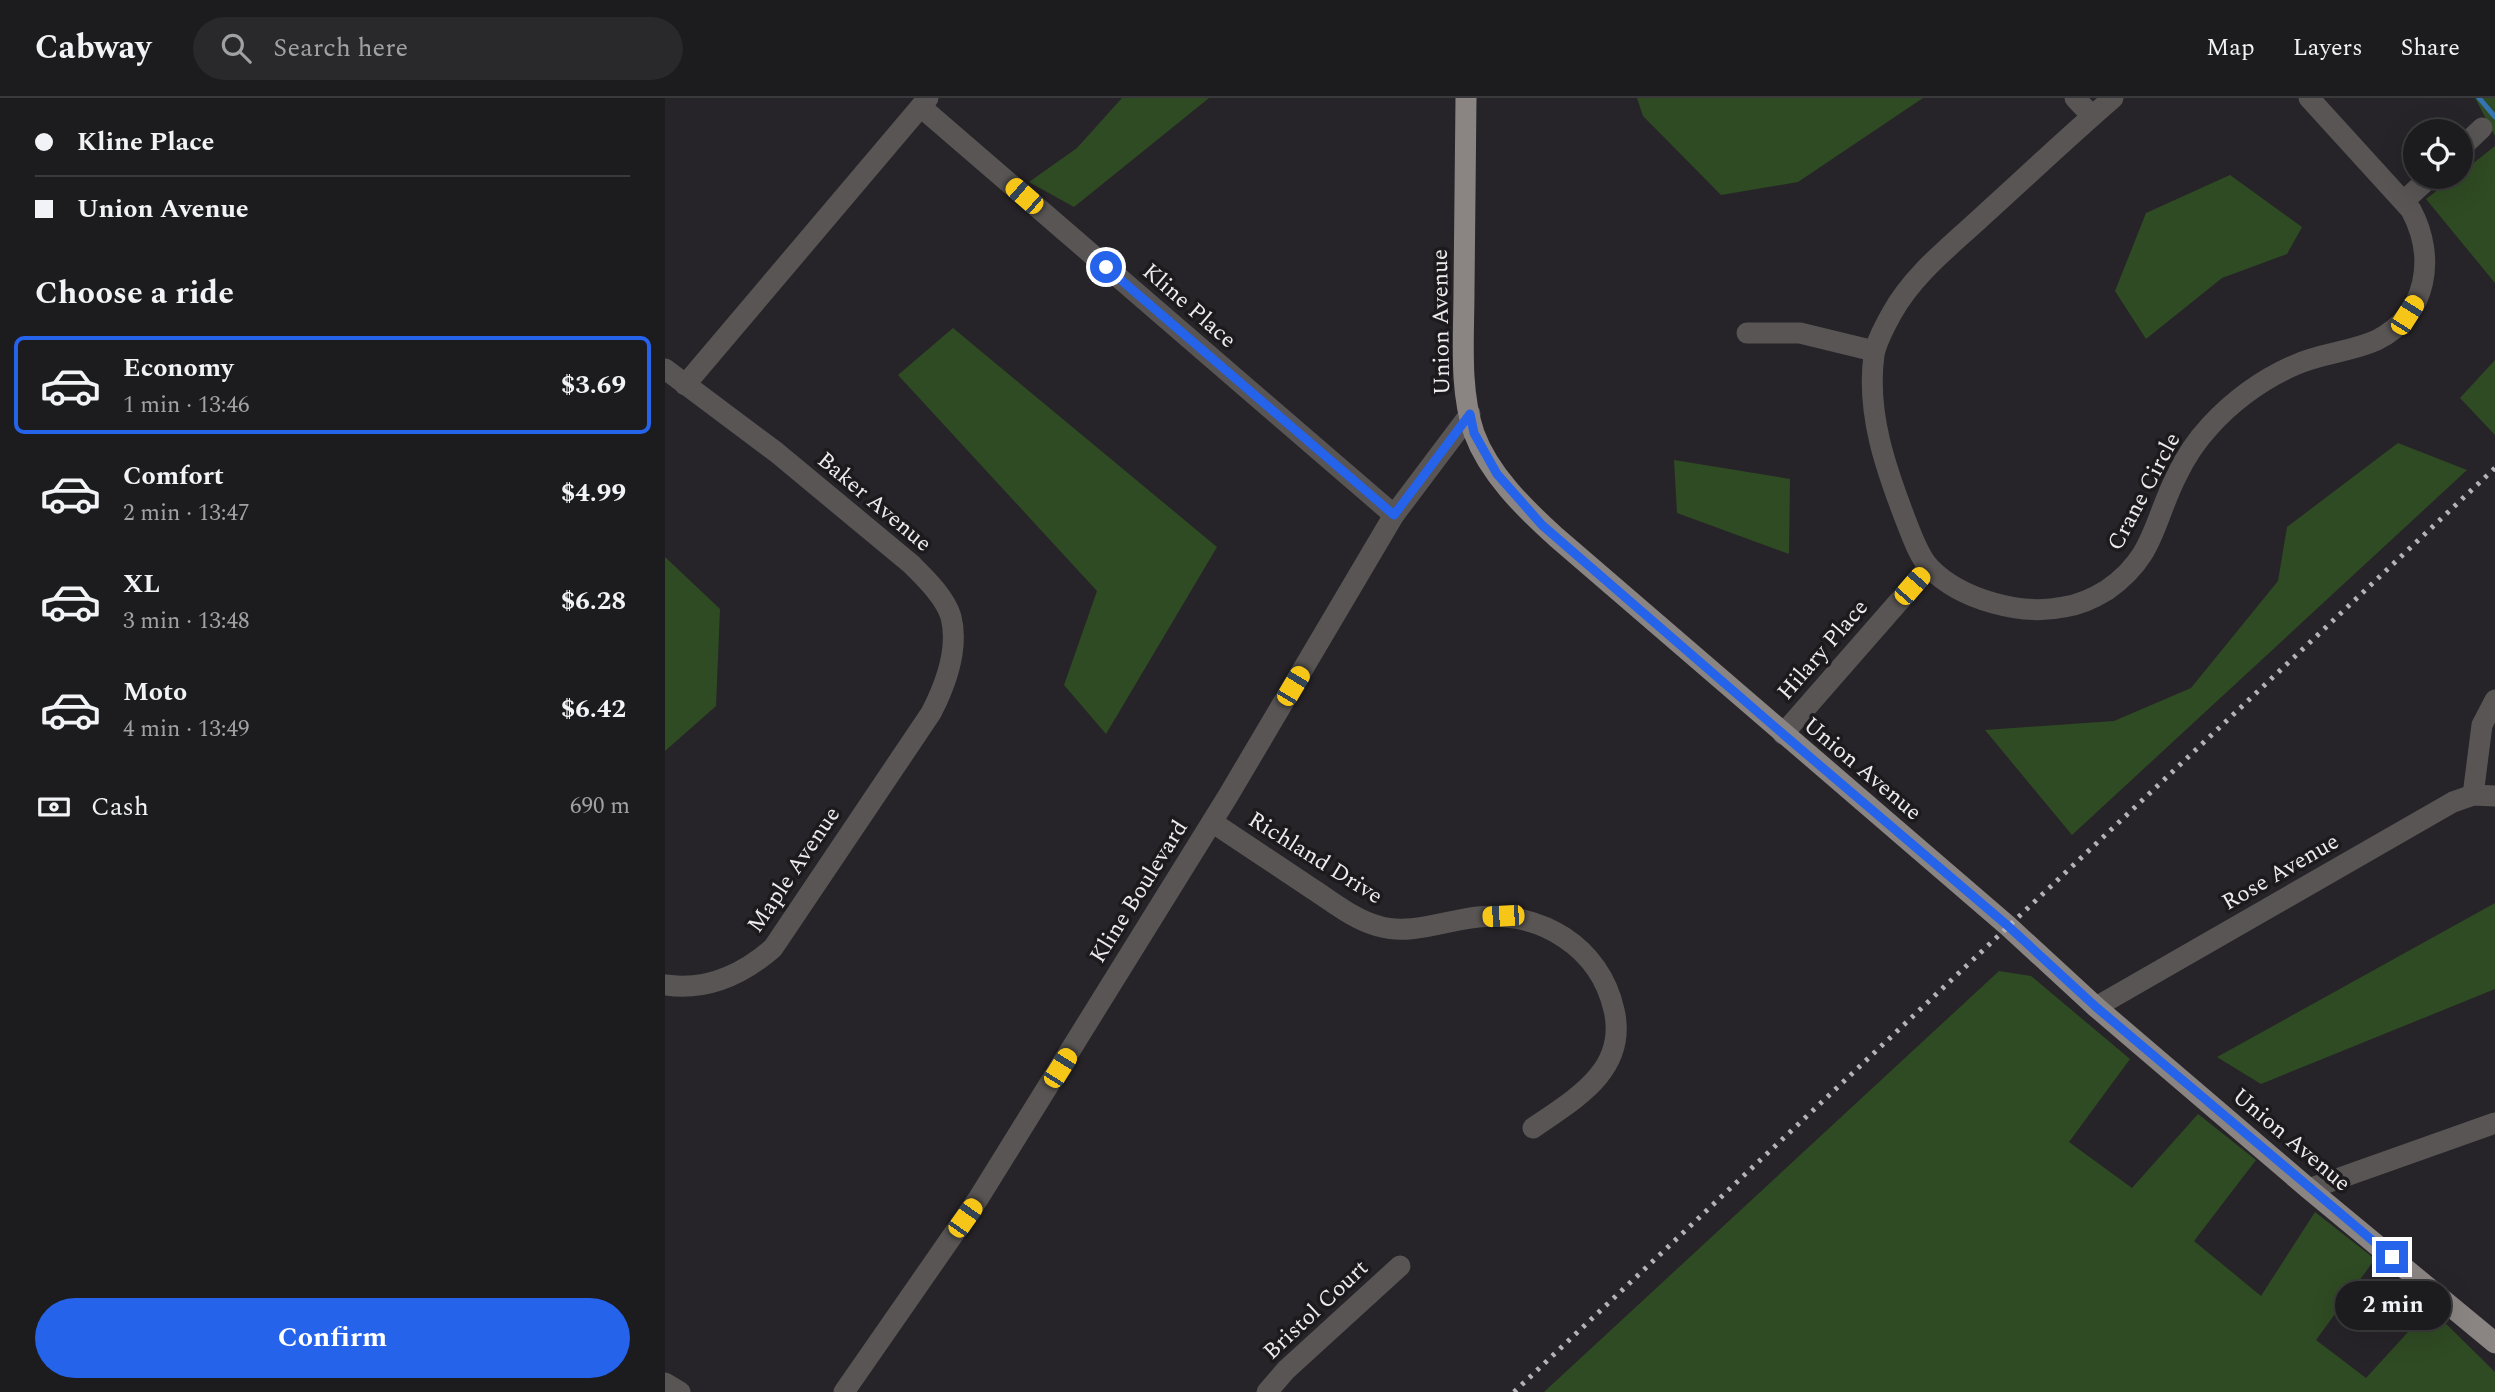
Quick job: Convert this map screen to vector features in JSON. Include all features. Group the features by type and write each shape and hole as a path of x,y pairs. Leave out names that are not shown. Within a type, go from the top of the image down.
{"main road":[{"name":"Union Avenue","path":"1466,98 1464,346 1470,414 1474,433 1485,454 1497,474 1529,513 2008,926 2096,1007 2495,1343"}],"street":[{"path":"2075,98 2092,116"},
{"name":"Crane Circle","path":"2113,98 1927,268 1897,305 1874,351 1872,382 1875,422 1891,482 1913,540 1929,567 1954,585 1995,604 2033,611 2066,607 2096,596 2122,579 2139,563 2150,543 2177,474 2191,451 2227,409 2252,388 2275,374 2324,354 2378,339 2407,315 2417,299 2426,263 2420,226 2404,201 2308,98"},
{"name":"Kline Place","path":"685,386 924,102 1394,515"},
{"path":"2473,137 2482,128"},
{"path":"2404,201 2417,189"},
{"path":"1747,333 1800,333 1874,351"},
{"name":"Baker Avenue","path":"665,369 776,453 927,580 951,617 952,638 948,671 941,694 925,722"},
{"name":"Kline Boulevard","path":"843,1392 978,1199 1212,822 1394,515 1470,414"},
{"name":"Hilary Place","path":"1783,734 1929,567"},
{"path":"2473,795 2482,725 2495,700"},
{"name":"Maple Avenue","path":"665,985 695,987 715,983 755,964 773,948 925,722"},
{"name":"Rose Avenue","path":"2096,1007 2453,802 2473,795 2495,796"},
{"name":"Richland Drive","path":"1212,822 1350,914 1379,927 1413,928 1477,917 1503,916 1540,924 1582,951 1598,971 1615,1013 1616,1032 1612,1050 1605,1068 1590,1087 1533,1128"},
{"path":"2309,1189 2495,1124"},
{"name":"Bristol Court","path":"1267,1392 1286,1370 1400,1266"},
{"path":"665,1383 680,1392"}],"green space":[{"path":"1122,98 1209,98 1074,207 1029,182 1077,148"},
{"path":"1637,98 1923,98 1798,182 1721,195 1643,116"},
{"path":"2475,98 2495,98 2495,136"},
{"path":"2495,146 2495,283 2426,199 2439,189 2473,189 2473,163"},
{"path":"2230,175 2302,227 2287,254 2222,278 2146,339 2115,291 2146,213"},
{"path":"953,328 1217,547 1106,734 1064,685 1097,591 898,375"},
{"path":"2495,360 2495,435 2460,398"},
{"path":"2398,443 2467,470 2072,835 1985,730 2114,721 2191,688 2278,581 2287,527"},
{"path":"1674,460 1790,479 1789,554 1677,513"},
{"path":"665,557 720,609 716,706 665,751"},
{"path":"2495,903 2495,989 2261,1084 2217,1057"},
{"path":"1999,971 2031,976 2130,1059 2069,1142 2132,1188 2198,1114 2256,1160 2194,1241 2261,1296 2315,1212 2375,1259 2316,1340 2366,1378 2430,1308 2495,1372 2495,1392 1544,1392"}],"waterway":[{"path":"2479,98 2495,117"}],"railway":[{"path":"1514,1392 2495,468"}],"route":[{"path":"1106,267 1394,515 1470,414 1474,433 1497,474 1542,525 2008,926 2096,1007 2392,1257"}]}
